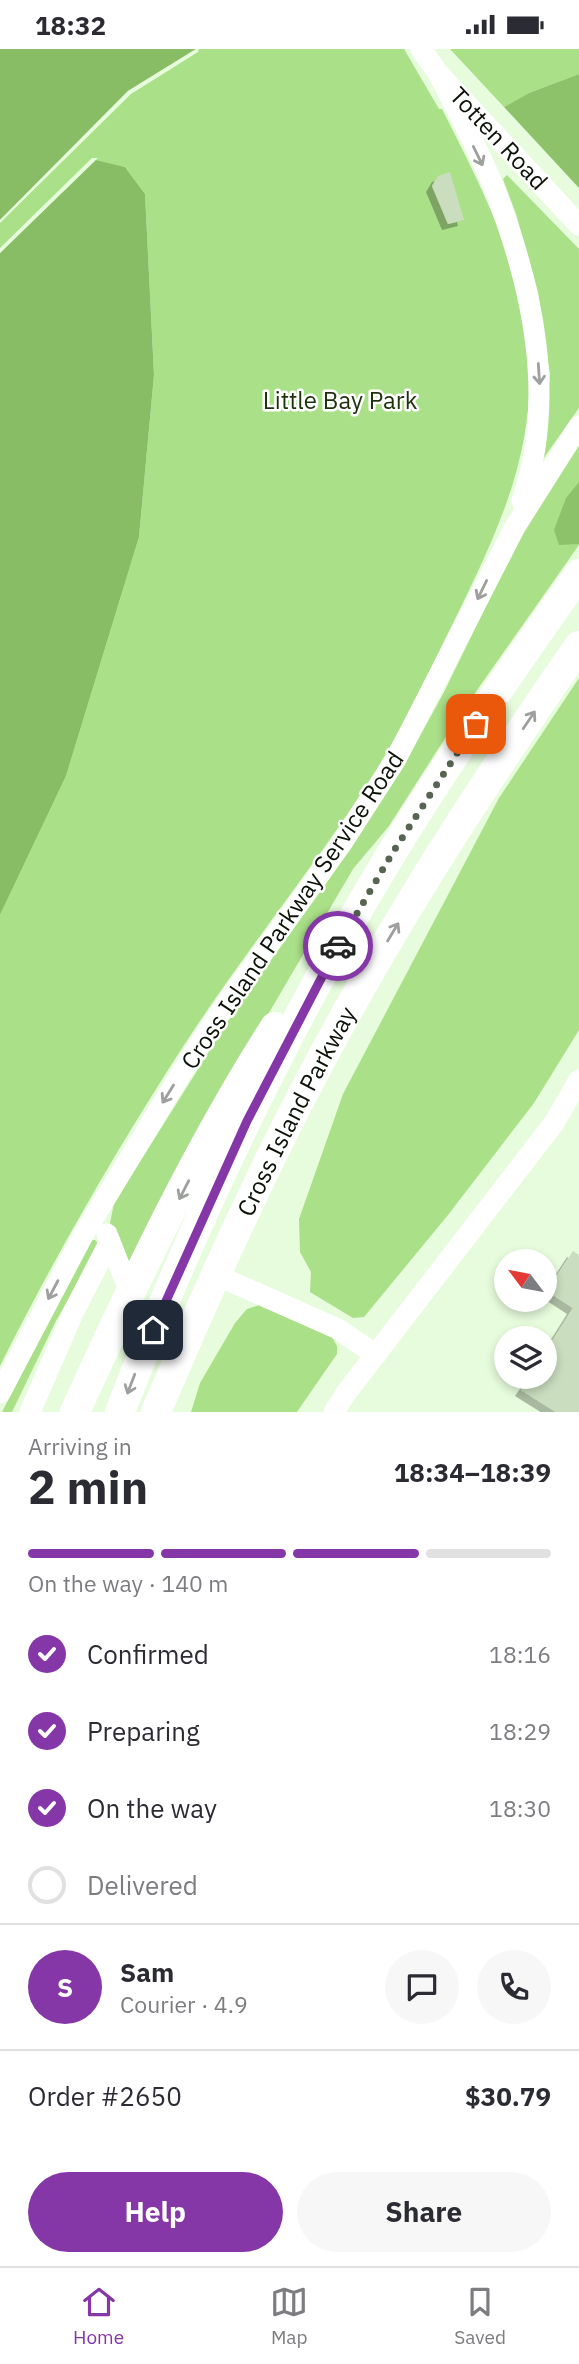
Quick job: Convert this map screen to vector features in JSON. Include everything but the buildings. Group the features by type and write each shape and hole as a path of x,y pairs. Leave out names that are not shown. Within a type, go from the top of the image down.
{"highway":[{"name":"Cross Island Parkway","path":"121,1412 168,1294 247,1121 316,984 413,820 579,574"},
{"name":"Cross Island Parkway","path":"156,1412 263,1173 362,985 447,845 579,646"},
{"path":"75,1412 191,1175 246,1074 320,956 413,820"},
{"path":"171,1412 216,1275"}],"street":[{"name":"Totten Road","path":"421,49 438,73 579,225"},
{"path":"438,73 493,186 521,272 534,328 541,400 538,424 527,485 505,544"},
{"name":"Cross Island Parkway Service Road","path":"0,1393 98,1209 203,1038 342,843 386,776 422,712 505,544 579,426"},
{"path":"334,1412 554,1123 579,1080"},
{"path":"98,1209 131,1295"},
{"path":"30,1412 73,1313 110,1241"},
{"path":"216,1275 338,1329 376,1355"}],"green space":[{"name":"Little Bay Park","path":"196,49 404,49 457,138 510,259 519,291 529,356 526,425 511,489 487,551 393,742 346,816 162,1079 66,1241 0,1366 0,915 66,776 139,537 154,375 145,194 125,167 95,161 0,253 0,220 128,91"},
{"path":"450,49 579,49 579,74 529,93 504,107"},
{"path":"507,175 579,249 579,408 541,462 550,375 538,292 503,179"},
{"path":"579,441 579,545 463,710 389,826 353,869 235,1071 128,1268 110,1223 114,1203 234,1012 330,878 402,769 444,692 514,549"},
{"path":"579,678 579,1030 534,1103 448,1215 364,1317 353,1318 310,1292 311,1272 300,1252 299,1219 343,1094 499,798"},
{"path":"90,1240 98,1243 95,1252 56,1321 12,1412 2,1412"},
{"path":"259,1305 332,1337 337,1346 337,1354 297,1412 191,1412 200,1383 235,1323 247,1309"}],"shaded area":[{"path":"0,49 196,49 128,91 0,220"},
{"path":"579,74 579,188 504,107 529,93"},
{"path":"95,160 125,167 145,194 154,375 139,537 66,776 0,915 0,253"},
{"path":"579,482 579,544 559,545 554,530 566,498"}],"pier":[{"path":"199,49 198,52 131,94 0,223 128,91"},
{"path":"92,158 98,158 0,253 0,248"}],"way so far":[{"path":"338,946 393,852 476,724"}],"route":[{"path":"153,1330 247,1121 338,946"}]}
